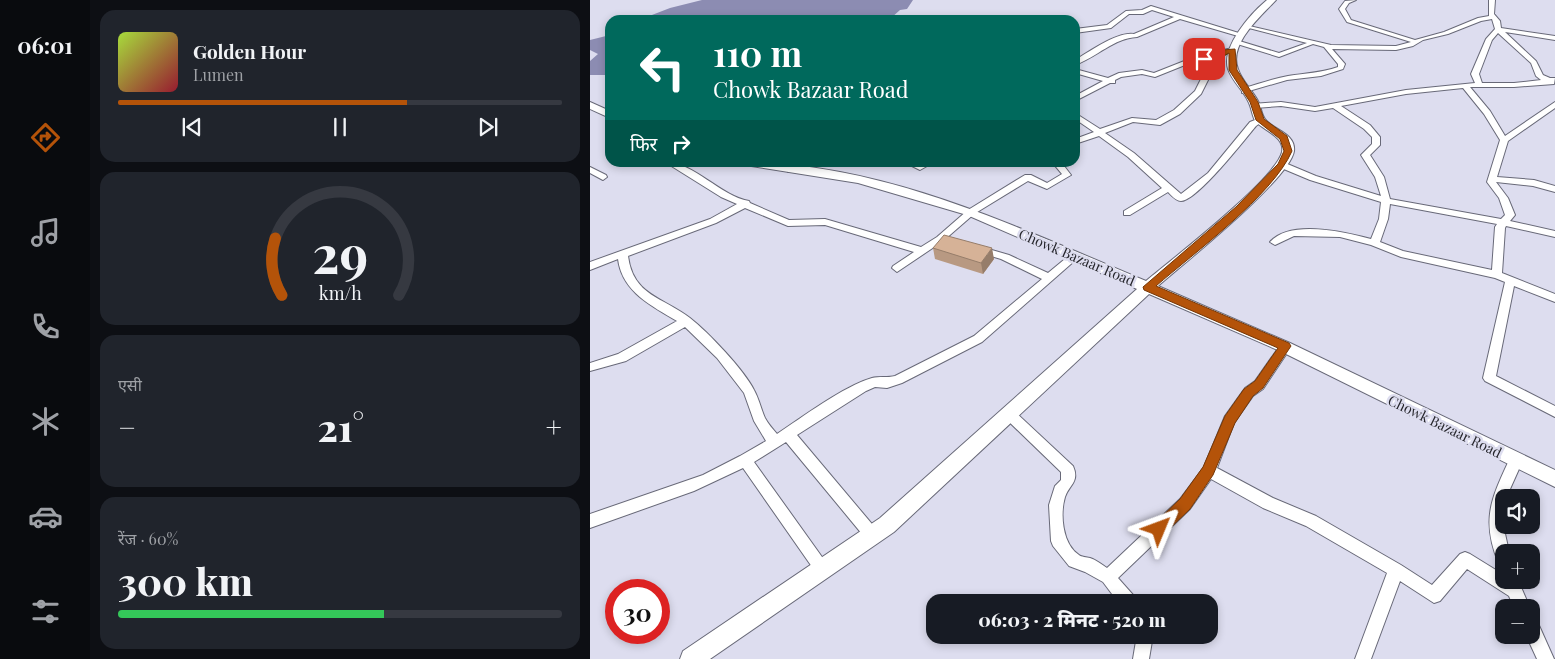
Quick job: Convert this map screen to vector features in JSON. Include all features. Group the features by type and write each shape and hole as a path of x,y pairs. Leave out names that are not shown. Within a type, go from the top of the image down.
{"street":[{"path":"1080,140 1138,119 1157,123 1177,112 1198,92 1215,59 1239,38 1272,0"},
{"path":"1353,0 1347,2 1342,9 1349,21 1416,42"},
{"path":"1492,0 1492,17 1496,21 1498,30 1534,62 1537,71 1553,82"},
{"path":"1122,25 1127,8 1151,8 1239,38 1279,55 1312,44"},
{"path":"1080,60 1107,44 1130,35 1135,36 1179,17"},
{"path":"1239,38 1327,47 1396,48 1480,19 1492,17"},
{"path":"1080,31 1122,25"},
{"path":"1122,25 1130,35"},
{"path":"1498,30 1555,38"},
{"path":"1479,84 1475,74 1489,39 1498,30"},
{"path":"691,659 887,525 1148,287 1241,208 1282,165 1288,151 1287,143 1284,138 1260,120 1255,106 1233,70 1231,59 1239,38"},
{"path":"1245,90 1288,78 1310,74 1319,76 1341,68 1342,64 1327,47"},
{"path":"1080,97 1119,76 1131,73 1155,75 1194,59 1215,59"},
{"path":"1080,72 1112,81"},
{"path":"1255,106 1281,104 1315,109 1406,92 1464,85 1514,85 1553,82"},
{"path":"1464,85 1487,113 1504,140"},
{"path":"1496,275 1500,227 1510,215 1508,207 1494,187 1491,179 1504,140 1555,104"},
{"path":"590,105 605,112"},
{"path":"1334,105 1367,127 1376,137 1376,146 1364,155 1384,186 1386,201 1386,213 1374,243"},
{"path":"1080,118 1101,132 1181,198 1212,175 1254,124 1260,120"},
{"path":"1282,165 1314,178 1386,201 1555,234"},
{"path":"677,167 724,195 788,223 825,222 922,251"},
{"name":"Chowk Bazaar Road","path":"801,167 859,180 971,212 1285,346 1516,460 1554,476"},
{"path":"897,268 922,251 944,240 971,212 1028,177 1048,186 1067,174 1061,167"},
{"path":"590,170 603,177"},
{"path":"1491,179 1552,185"},
{"path":"1127,213 1168,188"},
{"path":"590,266 713,221 746,203"},
{"path":"1274,242 1284,236 1304,232 1340,234 1374,243 1400,254 1496,275 1555,298"},
{"path":"968,246 1006,257 1050,278"},
{"path":"623,255 623,268 637,291 686,321 721,356 749,391 760,421 774,441"},
{"path":"590,521 650,502 700,482 745,460 862,387 874,382 888,383 898,380 978,339 1075,256"},
{"path":"1511,280 1504,300 1496,358 1489,378 1555,412"},
{"path":"591,366 622,358 686,321"},
{"path":"1108,577 1185,504 1209,471 1229,420 1249,392 1259,385 1285,346"},
{"path":"1009,414 1068,470 1068,482 1060,491 1056,506 1058,541 1074,561 1088,565 1108,577 1122,594"},
{"path":"787,433 872,535"},
{"path":"745,460 822,569"},
{"path":"1499,544 1496,535 1494,513 1516,460"},
{"path":"1209,471 1268,503 1311,521 1396,570 1434,595 1465,558 1495,575"},
{"path":"1363,659 1396,570"},
{"path":"1141,659 1144,644"},
{"path":"1539,644 1546,659"}],"water":[{"path":"702,0 913,0 907,9 900,10 894,15 652,15 670,8"},
{"path":"605,36 605,75 590,75 590,61 598,54 590,50 590,40"}],"building":[{"path":"944,235 992,248 981,263 933,248"}],"route":[{"path":"1159,529 1185,504 1209,471 1229,420 1249,392 1259,385 1285,346 1148,287 1241,208 1282,165 1288,151 1284,138 1260,120 1254,102 1233,70 1231,59 1233,50 1225,51 1215,59 1204,59"}]}
